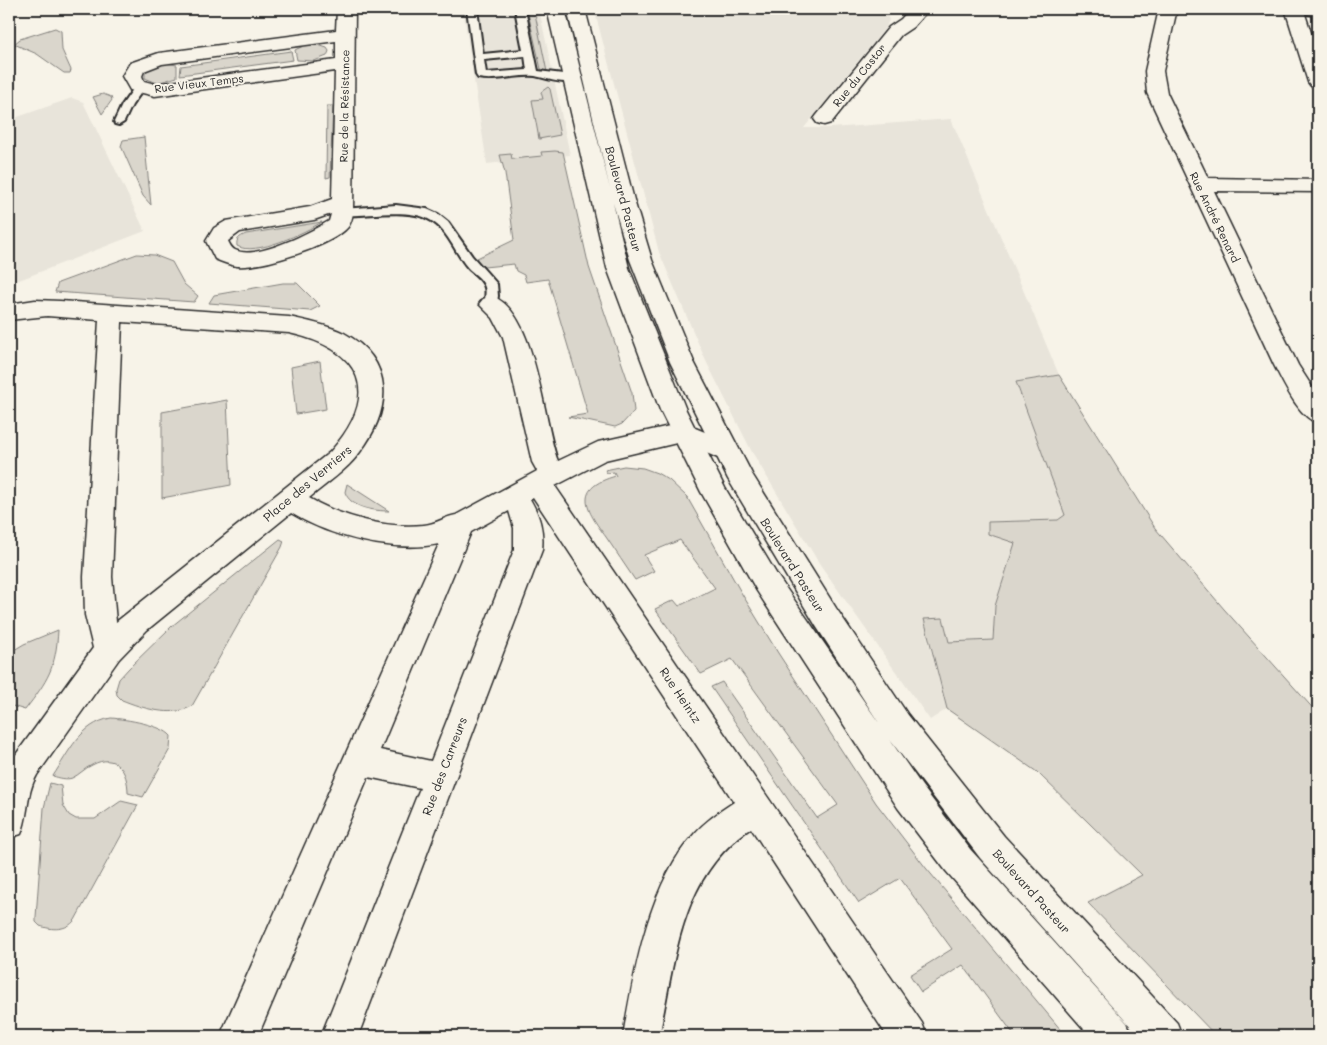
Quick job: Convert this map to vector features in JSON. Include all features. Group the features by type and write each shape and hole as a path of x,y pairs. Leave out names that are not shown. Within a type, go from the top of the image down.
{"street":[{"name":"Rue de la Résistance","path":"342,208 346,9"},
{"name":"Boulevard Pasteur","path":"556,9 618,268 657,371 683,432 714,492 767,583 910,797 958,860 1114,1036"},
{"name":"Boulevard Pasteur","path":"576,9 623,200 641,260 666,326 725,451 794,568 897,725 992,847 1164,1036"},
{"name":"Rue du Castor","path":"824,119 895,31 907,23 920,9"},
{"name":"Rue André Renard","path":"1168,9 1155,62 1154,81 1157,93 1286,365 1310,405 1318,414"},
{"path":"1294,9 1318,82"},
{"path":"1305,9 1318,11"},
{"name":"Rue du Castor","path":"893,12 895,31"},
{"name":"Rue Vieux Temps","path":"345,34 152,60 137,67 133,72 132,80 140,88 155,90 345,64"},
{"path":"1199,184 1318,186"},
{"path":"342,208 338,224 330,230 282,252 262,257 234,259 224,256 218,249 217,241 222,233 234,226 342,208"},
{"path":"491,304 502,313 515,337 545,462 535,484"},
{"name":"Place des Verriers","path":"9,312 35,308 51,308 289,325 325,334 341,342 352,351 368,372 372,386 371,410 364,428 354,444 339,459 290,499 136,621 108,650 19,777 11,801 9,823"},
{"path":"108,650 100,615 98,577 107,363 111,313"},
{"path":"683,432 694,417 699,399"},
{"path":"290,499 310,512 337,523 388,534 418,537 440,533 456,526 598,452 683,432 725,451"},
{"name":"Rue des Carreurs","path":"340,1036 528,550 528,525 520,504 535,484"},
{"name":"Rue Heintz","path":"535,484 756,807 909,1036"},
{"path":"239,1036 439,578 458,529 456,526"},
{"path":"360,760 439,777"},
{"path":"641,1036 666,924 682,878 700,851 716,834 734,820 756,807"}],"lane":[{"path":"472,9 482,76 533,74 572,78"},
{"path":"520,9 533,74"},
{"path":"478,57 529,53"},
{"path":"508,55 512,74"},
{"path":"119,122 127,105 140,88"},
{"path":"342,208 416,211 434,216 445,226 472,264 488,280 492,288 491,304"}],"shaded area":[{"path":"463,9 539,9 570,155 487,164"},
{"path":"527,9 534,9 547,72 541,69"},
{"path":"594,9 880,9 887,14 889,20 886,27 804,128 831,128 951,119 1059,375 1016,383 1066,515 1058,520 988,522 989,534 1015,543 995,606 993,640 949,642 927,636 947,709 930,720 819,563 752,452 705,359 659,252"},
{"path":"55,28 61,31 62,50 71,70 70,73 64,73 37,54 14,44 20,39"},
{"path":"315,44 327,48 329,51 327,56 314,61 297,60 295,50 305,45"},
{"path":"291,51 293,60 180,75 181,66"},
{"path":"165,63 177,65 177,77 157,83 145,78 145,72"},
{"path":"548,87 560,135 539,139 532,100 543,99 541,92"},
{"path":"103,94 111,97 112,100 102,114 93,97"},
{"path":"72,98 83,102 145,231 9,284 9,120"},
{"path":"327,106 333,106 330,177 326,178"},
{"path":"144,137 151,205 143,196 121,146 123,140"},
{"path":"541,152 563,152 589,267 632,393 634,411 622,424 615,427 568,417 588,414 548,279 526,282 524,275 516,271 514,264 484,267 475,259 514,240 505,173 500,155 511,154 512,159 542,156"},
{"path":"322,222 304,232 267,246 245,249 237,246 238,238 246,234"},
{"path":"137,254 154,255 172,262 184,284 198,296 194,302 55,292 58,283"},
{"path":"283,283 297,283 320,306 310,311 209,303 214,295"},
{"path":"320,361 326,409 296,414 291,367"},
{"path":"1059,375 1155,528 1318,714 1318,1036 1216,1036 1088,903 1142,875 1037,772 947,709 924,619 943,618 949,642 993,640 995,606 1015,543 988,534 988,522 1058,520 1065,515 1016,382"},
{"path":"227,400 231,485 162,498 162,412"},
{"path":"624,466 643,468 657,473 669,480 687,497 778,653 876,803 926,868 1066,1036 1015,1036 963,965 921,992 910,975 952,949 900,878 859,903 711,687 722,682 817,818 838,805 732,659 701,674 655,609 674,600 679,606 715,588 680,540 644,555 654,571 635,580 593,518 587,501 588,493 602,481 616,476 614,472 607,473 605,470"},
{"path":"347,484 389,511 370,509 352,502 345,492"},
{"path":"280,539 284,541 282,547 192,706 184,710 157,710 122,700 117,695 116,689 119,679 172,626"},
{"path":"58,630 53,664 40,690 25,710 9,705 9,653 24,644"},
{"path":"111,718 152,726 171,736 170,749 143,797 128,793 123,771 114,762 100,762 92,765 70,779 53,776 76,740 83,733 100,721"},
{"path":"50,783 61,786 63,805 69,815 76,819 95,819 121,801 138,805 75,920 71,924 59,929 40,926 36,922 44,808"}]}
